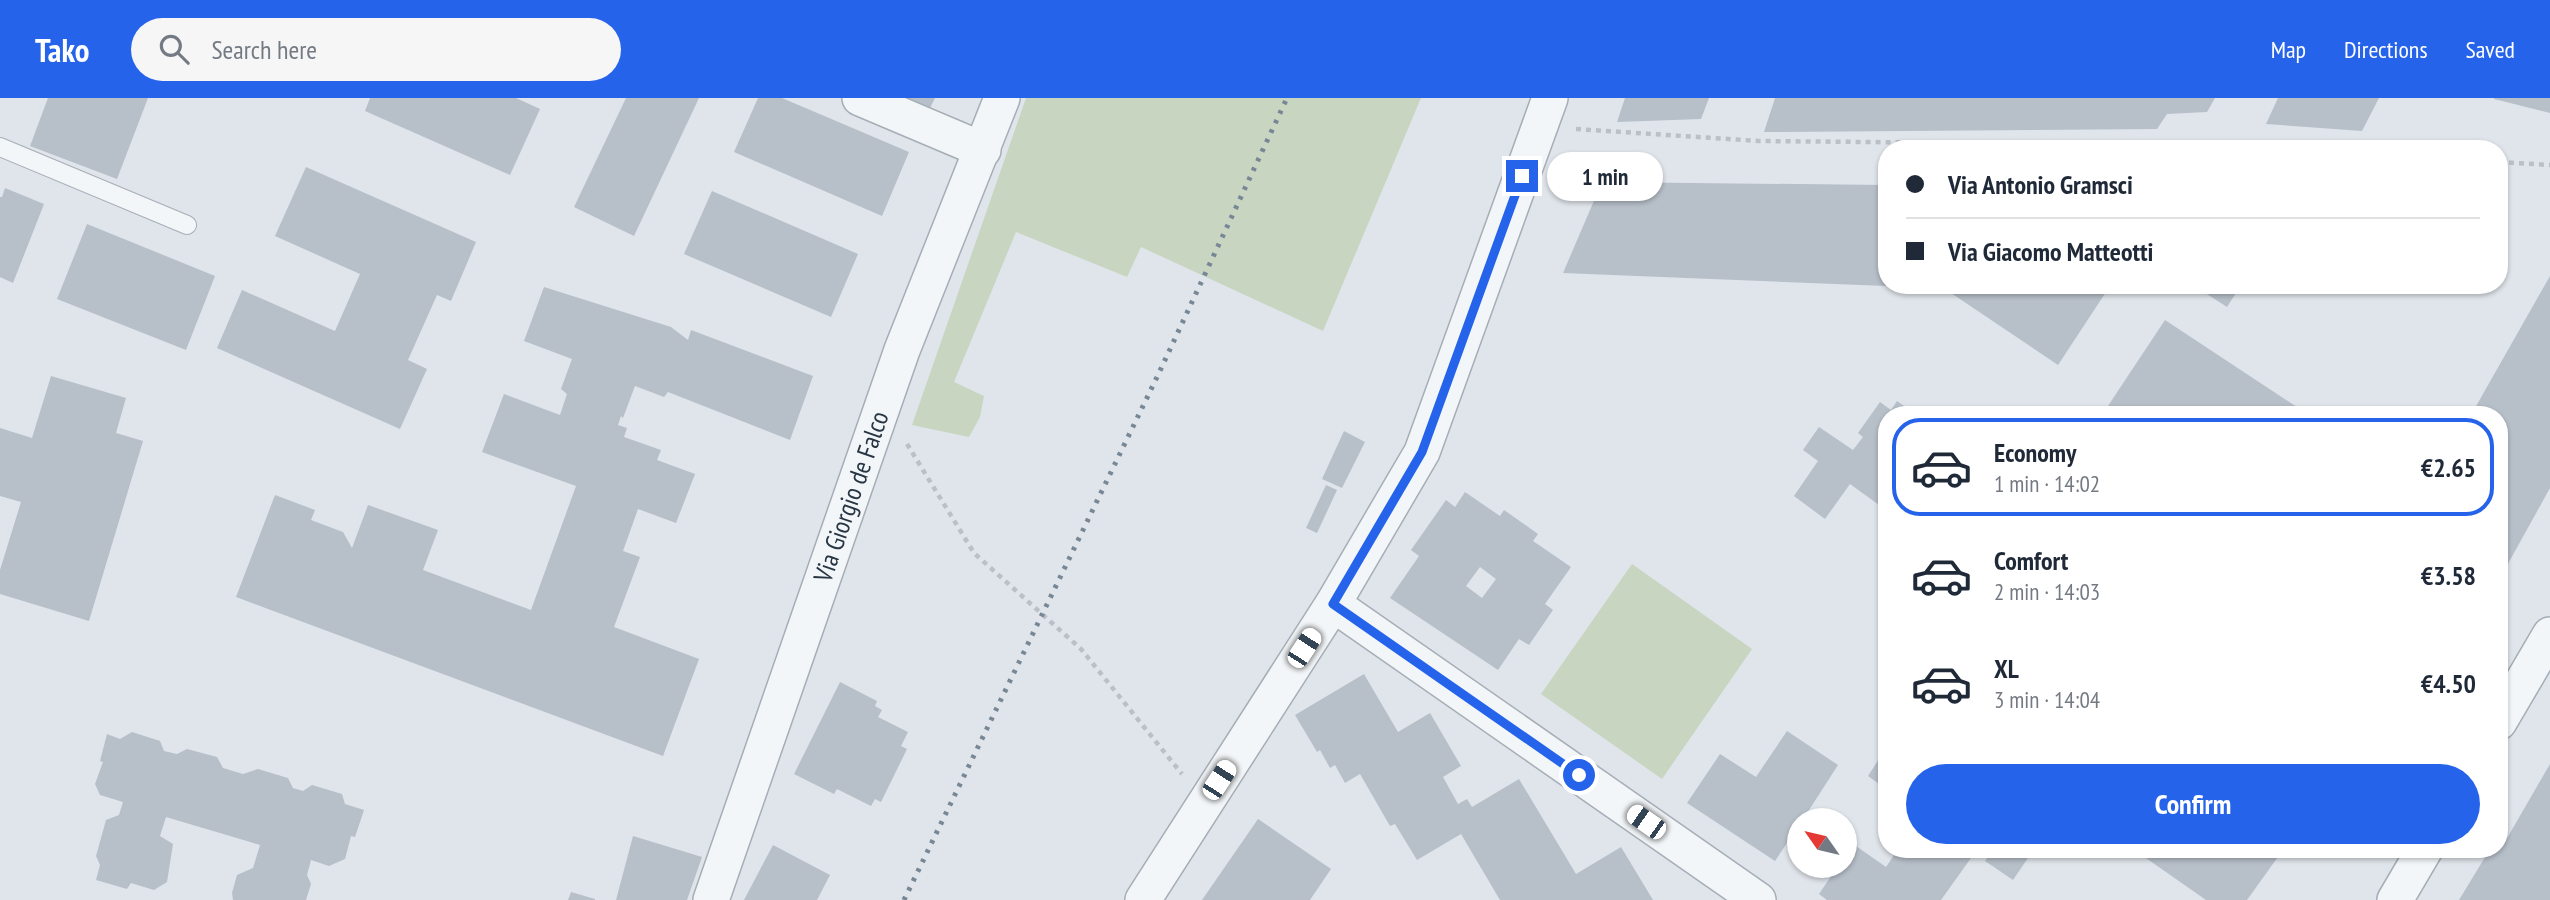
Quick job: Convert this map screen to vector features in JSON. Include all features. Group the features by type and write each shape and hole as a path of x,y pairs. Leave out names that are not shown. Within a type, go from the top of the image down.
{"street":[{"path":"860,98 983,150"},
{"name":"Via Giorgio de Falco","path":"711,900 902,350 1002,98"},
{"path":"1143,900 1333,604 1422,452 1545,112"},
{"path":"1333,604 1758,900"},
{"path":"2508,707 2550,635"},
{"path":"2395,900 2420,858"}],"lane":[{"path":"0,147 187,225"}],"path":[{"path":"1545,112 1759,141 1878,142"},
{"path":"2508,163 2550,165"},
{"path":"903,437 974,553 1082,649 1205,802"}],"green space":[{"path":"1026,98 1421,98 1323,331 1141,247 1127,277 1016,232 954,382 984,396 980,417 969,437 912,425"},
{"path":"1632,564 1752,649 1662,779 1541,694"}],"building":[{"path":"48,98 148,98 117,179 30,146"},
{"path":"370,98 516,98 540,109 510,175 365,111"},
{"path":"626,98 699,98 634,236 574,207"},
{"path":"758,98 782,98 909,152 882,216 734,152"},
{"path":"906,98 935,98 930,108"},
{"path":"1625,98 1709,98 1701,119 1617,122"},
{"path":"1775,98 2215,98 2207,112 2167,114 2157,129 1764,132"},
{"path":"2278,98 2379,98 2362,131 2266,124"},
{"path":"2550,98 2550,113 2494,99"},
{"path":"306,167 476,242 451,301 437,295 408,360 427,369 400,429 217,348 242,290 335,331 360,274 275,236"},
{"path":"1602,182 1878,185 1878,286 1563,273"},
{"path":"5,188 44,204 13,283 0,277 0,197"},
{"path":"712,191 858,254 831,317 684,254"},
{"path":"87,224 215,276 186,350 57,299"},
{"path":"2550,276 2550,488 2508,564 2508,406 2476,406"},
{"path":"544,287 671,327 688,340 691,330 813,376 790,440 668,392 664,397 635,386 623,418 621,416 618,425 627,428 624,437 661,450 657,460 695,474 676,523 638,509 623,551 640,557 614,627 699,659 663,756 236,597 275,495 315,510 311,520 343,532 352,548 368,505 438,530 423,570 531,610 576,486 482,452 504,394 560,415 567,394 561,389 572,359 524,341"},
{"path":"1952,294 2105,294 2058,365"},
{"path":"2207,294 2235,294 2227,307"},
{"path":"2165,320 2295,406 2108,406"},
{"path":"51,376 126,398 116,433 143,441 89,621 0,594 0,570 21,502 0,496 0,428 32,438"},
{"path":"1880,402 1886,406 1878,406 1878,504 1850,484 1825,519 1794,496 1818,461 1803,450 1819,427 1853,450 1863,437 1858,433"},
{"path":"1344,431 1365,442 1342,488 1322,479"},
{"path":"1326,485 1337,490 1317,533 1306,528"},
{"path":"1465,492 1500,516 1504,510 1538,534 1533,541 1571,567 1545,604 1553,610 1529,645 1519,639 1498,670 1390,598 1419,556 1411,550 1446,500 1455,507","holes":["1480,567 1496,579 1482,598 1466,586"]},
{"path":"1364,674 1398,732 1430,713 1461,766 1443,777 1458,804 1467,799 1472,807 1519,779 1576,874 1621,847 1653,900 1500,900 1461,834 1417,860 1395,824 1390,826 1360,774 1345,783 1335,765 1330,768 1320,750 1317,752 1295,715"},
{"path":"840,682 877,701 875,706 882,710 878,717 908,732 901,746 907,749 881,802 875,799 871,806 837,789 834,794 794,774"},
{"path":"1787,731 1838,765 1810,808 1787,808 1787,843 1775,861 1687,803 1720,754 1756,777"},
{"path":"132,732 160,741 164,751 177,754 187,749 217,757 223,768 243,774 258,769 288,778 293,788 303,791 312,785 342,794 345,804 364,810 355,837 351,836 345,859 329,866 311,860 307,875 311,884 306,900 233,900 237,875 253,868 260,845 166,817 160,836 173,844 167,882 154,890 131,883 127,889 96,880 100,865 96,856 106,820 119,815 123,802 100,795 95,784 103,762 100,761 107,734 120,739"},
{"path":"1878,760 1878,783 1868,776"},
{"path":"2550,764 2550,900 2459,900 2485,858 2508,858 2508,837"},
{"path":"1258,819 1331,869 1310,900 1202,900"},
{"path":"633,836 702,857 687,900 616,900"},
{"path":"773,845 830,875 817,900 744,900"},
{"path":"1857,847 1886,867 1892,858 1971,858 1941,900 1827,900 1819,894 1830,878 1857,878"},
{"path":"1988,858 2028,858 2013,880 1985,861"},
{"path":"2146,858 2277,858 2247,900 2206,900"},
{"path":"571,892 595,899 595,900 568,900"}],"railway":[{"path":"904,900 1158,375 1287,98"}],"route":[{"path":"1522,176 1422,452 1333,604 1579,775"}]}
